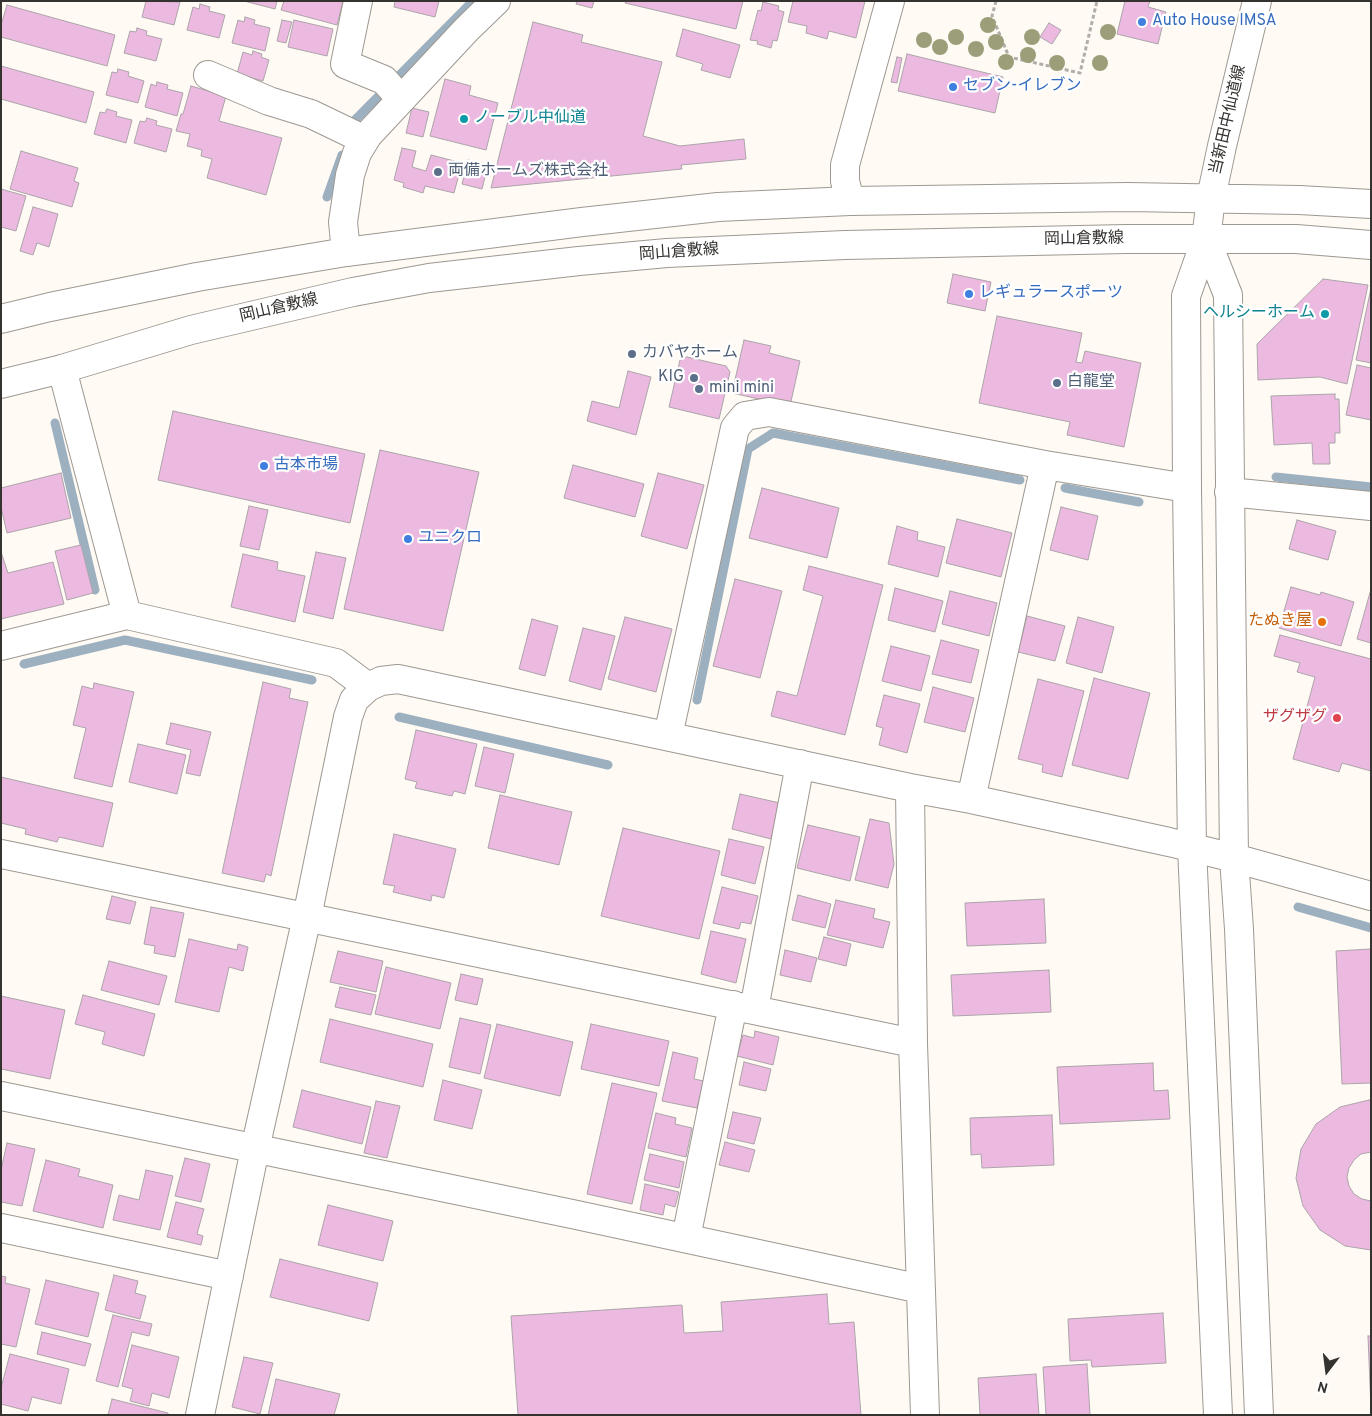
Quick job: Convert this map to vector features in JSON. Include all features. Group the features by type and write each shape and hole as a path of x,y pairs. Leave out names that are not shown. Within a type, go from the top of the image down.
{"street":[{"path":"358,1 345,64 392,90"},
{"path":"346,252 343,222 344,206 350,175 357,153 355,135 392,90 496,1"},
{"path":"850,201 845,181 845,165 890,1"},
{"name":"当新田中仙道線","path":"1218,1415 1192,848 1186,296 1206,239 1211,198 1257,1"},
{"path":"208,75 269,101 311,114 355,135"},
{"path":"1,319 197,277 346,252 582,222 718,208 850,201 1128,197 1299,200 1371,204"},
{"name":"岡山倉敷線","path":"1,384 62,369 190,330 353,292 428,278 579,261 845,244 1126,239 1296,239 1371,245"},
{"path":"1206,239 1228,295 1234,858 1239,929 1259,1415"},
{"path":"62,369 127,615"},
{"path":"668,736 735,428 745,416 769,412 1045,465 1188,488"},
{"path":"971,799 1045,465"},
{"path":"1229,492 1371,506"},
{"path":"1,646 127,615 336,663 368,687"},
{"path":"200,1415 348,717 354,700 368,687 381,681 398,679 910,788 971,799 1234,858 1371,896"},
{"path":"686,1238 744,1007 800,764"},
{"path":"910,788 913,1044 925,1415"},
{"path":"1,854 744,1007 913,1044"},
{"path":"1,1096 686,1238 921,1289"},
{"path":"1,1228 230,1276"}],"path":[{"path":"996,1 992,16 1010,57 1080,73 1097,1"}],"building":[{"path":"146,1 180,2 174,25 142,17"},
{"path":"244,1 277,1 275,9"},
{"path":"284,1 343,1 337,25 281,10"},
{"path":"395,1 439,1 435,17 394,7"},
{"path":"577,1 594,1 592,8 576,4"},
{"path":"626,1 743,1 736,29 625,3"},
{"path":"793,1 865,1 856,38 829,31 827,39 806,33 807,26 788,22"},
{"path":"1125,1 1150,1 1148,7 1166,12 1158,44 1117,34"},
{"path":"763,2 779,6 778,10 784,12 777,41 773,40 771,48 757,44 758,41 750,40 758,10 761,11"},
{"path":"200,4 210,7 209,11 225,15 219,38 187,30 193,7 199,9"},
{"path":"7,5 115,35 107,66 1,37 1,25"},
{"path":"245,17 255,20 254,24 270,28 265,51 232,43 238,20 244,22"},
{"path":"282,20 292,22 286,43 277,41"},
{"path":"294,20 333,29 327,56 288,47"},
{"path":"533,22 583,35 581,42 662,62 643,136 680,146 744,139 746,159 681,165 682,169 491,188"},
{"path":"1049,23 1061,30 1052,44 1040,37"},
{"path":"137,28 147,31 146,35 162,39 156,61 124,53 130,31 136,32"},
{"path":"683,29 740,45 730,78 701,70 703,64 676,56"},
{"path":"253,51 262,54 261,57 269,60 263,81 237,74 243,52 252,55"},
{"path":"907,54 1003,77 995,113 898,91"},
{"path":"897,57 902,58 897,83 891,82"},
{"path":"1,66 94,92 86,123 1,99"},
{"path":"118,69 129,72 128,76 144,81 138,103 106,95 112,72 117,73"},
{"name":"ノーブル中仙道","path":"445,79 471,86 469,95 498,103 486,150 430,136"},
{"path":"157,82 168,85 167,89 183,93 177,116 145,107 151,84 156,86"},
{"path":"191,86 226,96 219,121 282,138 266,195 207,178 212,159 201,156 202,150 187,146 190,134 176,131"},
{"path":"412,108 429,112 423,137 406,133"},
{"path":"107,109 117,112 116,116 132,120 126,143 94,134 100,112 105,113"},
{"path":"147,118 157,121 156,125 172,129 166,152 134,143 140,121 145,122"},
{"path":"402,148 416,151 412,167 426,171 431,155 462,163 454,193 425,186 423,193 403,187 404,183 394,180"},
{"path":"21,151 78,168 74,181 79,183 72,207 10,189"},
{"path":"468,160 488,165 482,189 462,184"},
{"path":"1,189 26,196 16,231 1,227"},
{"path":"33,207 58,214 49,247 37,243 33,255 20,251"},
{"path":"953,274 991,282 985,311 947,303"},
{"name":"ヘルシーホーム","path":"1323,279 1368,285 1347,384 1320,377 1258,380 1257,344"},
{"path":"1371,288 1371,363 1356,360"},
{"path":"997,316 1082,333 1076,362 1082,363 1085,351 1141,363 1124,447 1067,435 1070,422 979,403"},
{"path":"744,340 771,346 769,353 800,361 790,406 732,393"},
{"path":"687,357 726,366 730,372 719,419 669,407 680,360"},
{"path":"1357,365 1371,368 1371,420 1346,415"},
{"path":"628,371 651,377 636,435 587,421 592,401 619,408"},
{"path":"1335,394 1335,399 1339,399 1340,433 1335,433 1335,443 1329,443 1330,464 1313,464 1312,443 1274,445 1271,396"},
{"path":"173,411 365,454 350,523 158,480"},
{"path":"380,450 479,472 443,631 344,609"},
{"path":"573,465 644,484 635,517 564,498"},
{"path":"61,473 71,518 7,533 1,507 1,488"},
{"path":"658,473 704,485 687,549 641,536"},
{"path":"762,488 839,508 827,558 749,538"},
{"path":"249,506 268,510 259,550 240,546"},
{"path":"1061,507 1098,516 1088,560 1050,550"},
{"path":"957,519 1012,533 1001,577 946,563"},
{"path":"1297,520 1336,531 1328,560 1289,549"},
{"path":"897,526 918,532 917,540 945,547 938,577 888,564"},
{"path":"81,545 93,593 67,600 55,551"},
{"path":"1,552 8,573 53,562 64,604 1,619"},
{"path":"316,552 346,558 333,619 303,612"},
{"path":"243,554 278,562 277,570 305,576 295,622 231,607"},
{"path":"809,566 883,585 845,735 771,716 777,691 797,696 823,596 803,590"},
{"path":"735,579 782,591 760,678 713,666"},
{"path":"1291,587 1320,595 1321,592 1354,602 1341,646 1279,628"},
{"path":"895,588 943,601 935,632 888,620"},
{"path":"1371,589 1371,643 1357,639"},
{"path":"950,591 997,603 989,636 942,624"},
{"path":"1027,616 1065,626 1055,661 1018,652"},
{"path":"625,617 672,629 656,692 608,679"},
{"path":"1078,617 1114,627 1102,673 1066,663"},
{"path":"532,619 558,626 545,676 519,669"},
{"path":"583,628 615,636 601,690 569,681"},
{"name":"ザグザグ","path":"1280,635 1371,659 1371,771 1342,763 1339,772 1293,759 1315,677 1297,672 1300,663 1274,656"},
{"path":"941,640 979,650 971,683 932,674"},
{"path":"891,646 930,656 921,691 882,681"},
{"path":"1094,678 1150,693 1128,779 1072,765"},
{"path":"1038,679 1084,691 1062,777 1042,772 1043,765 1018,759"},
{"path":"263,682 291,689 289,698 308,702 271,876 266,874 264,882 222,873"},
{"path":"94,683 134,692 112,787 74,778 86,728 73,725 82,686 93,689"},
{"path":"933,687 974,698 965,732 924,722"},
{"path":"884,695 920,704 907,753 879,745 883,728 876,726"},
{"path":"171,723 211,732 200,776 186,773 191,750 166,744"},
{"path":"416,730 477,744 465,794 454,791 452,796 415,788 417,782 405,779"},
{"path":"138,744 186,755 177,794 129,782"},
{"path":"484,747 514,754 505,793 475,786"},
{"path":"1,777 113,803 103,847 59,837 57,842 25,834 26,829 1,823"},
{"path":"740,794 780,803 771,839 732,829"},
{"path":"500,795 572,812 559,865 488,848"},
{"path":"870,819 889,823 894,864 888,888 855,880"},
{"path":"808,825 860,837 850,881 797,868"},
{"path":"623,828 720,851 699,939 601,916"},
{"path":"394,834 456,849 444,898 432,895 431,901 393,892 395,886 383,884"},
{"path":"729,839 764,847 755,884 721,875"},
{"path":"722,887 758,896 751,924 741,922 739,929 713,923"},
{"path":"798,895 831,904 825,928 792,920"},
{"path":"112,896 136,902 130,924 106,919"},
{"path":"1044,899 1046,943 967,946 965,903"},
{"path":"836,900 875,909 873,918 890,922 883,948 827,935"},
{"path":"151,907 184,913 175,957 154,953 155,946 144,944"},
{"path":"711,931 746,939 736,983 701,974"},
{"path":"824,937 851,944 846,966 818,959"},
{"path":"189,939 237,950 238,944 248,947 243,971 229,967 219,1012 175,1002"},
{"path":"1371,949 1371,1083 1342,1084 1336,951"},
{"path":"785,950 817,958 811,982 780,975"},
{"path":"338,951 383,961 376,992 330,982"},
{"path":"109,961 167,976 159,1005 101,990"},
{"path":"386,967 451,983 440,1029 375,1014"},
{"path":"1049,970 1051,1012 953,1016 951,975"},
{"path":"461,974 483,979 477,1005 455,1000"},
{"path":"340,987 376,995 371,1015 335,1007"},
{"path":"83,995 155,1014 144,1056 102,1044 105,1032 75,1024"},
{"path":"1,996 65,1010 50,1079 1,1069"},
{"path":"460,1018 491,1025 480,1074 449,1067"},
{"path":"330,1019 433,1044 423,1087 320,1062"},
{"path":"497,1024 573,1042 560,1096 484,1078"},
{"path":"591,1024 669,1041 659,1086 581,1069"},
{"path":"755,1031 779,1037 773,1065 737,1056 743,1035 754,1038"},
{"path":"673,1052 698,1058 694,1079 704,1081 697,1108 662,1101"},
{"path":"744,1062 771,1069 766,1091 739,1085"},
{"path":"1153,1063 1154,1091 1168,1090 1170,1119 1060,1124 1057,1067"},
{"path":"443,1080 482,1090 472,1129 434,1120"},
{"path":"612,1083 657,1093 632,1204 587,1194"},
{"path":"302,1090 371,1107 362,1144 293,1127"},
{"path":"376,1101 400,1106 387,1158 364,1153"},
{"path":"1371,1101 1371,1152 1361,1154 1354,1160 1349,1168 1347,1177 1349,1186 1354,1194 1362,1199 1371,1201 1371,1250 1345,1246 1320,1230 1303,1206 1296,1178 1301,1149 1316,1124 1340,1107"},
{"path":"733,1112 761,1118 754,1144 727,1138"},
{"path":"656,1113 676,1118 675,1124 692,1128 686,1157 648,1148"},
{"path":"1052,1115 1054,1165 982,1168 981,1154 971,1155 970,1118"},
{"path":"725,1142 755,1150 749,1172 719,1165"},
{"path":"7,1143 35,1149 22,1206 1,1202 1,1170"},
{"path":"650,1154 684,1162 679,1188 644,1180"},
{"path":"185,1158 210,1164 201,1202 175,1196"},
{"path":"46,1160 80,1169 78,1176 113,1185 103,1228 33,1211"},
{"path":"146,1170 173,1176 160,1230 113,1220 119,1195 139,1200"},
{"path":"645,1184 679,1192 675,1207 665,1204 663,1215 640,1210"},
{"path":"176,1202 204,1209 197,1234 203,1236 201,1245 167,1237"},
{"path":"328,1205 393,1221 383,1261 318,1245"},
{"path":"280,1259 378,1283 369,1321 270,1297"},
{"path":"114,1275 138,1281 135,1293 146,1296 140,1319 105,1310"},
{"path":"1,1276 6,1277 5,1283 30,1289 16,1347 1,1344"},
{"path":"46,1280 99,1293 88,1337 35,1324"},
{"path":"827,1294 829,1324 854,1322 861,1415 518,1415 511,1316 682,1305 684,1333 723,1331 721,1302"},
{"path":"1163,1313 1166,1363 1092,1367 1091,1360 1070,1361 1068,1319"},
{"path":"113,1315 152,1324 149,1336 132,1332 118,1387 96,1381"},
{"path":"42,1332 91,1344 85,1366 37,1354"},
{"path":"1368,1336 1371,1336 1371,1409"},
{"path":"132,1345 179,1357 169,1398 152,1393 149,1406 130,1401 133,1389 122,1386"},
{"path":"10,1354 69,1369 61,1404 32,1397 28,1411 1,1404 1,1388"},
{"path":"244,1357 273,1363 260,1414 232,1407"},
{"path":"1087,1364 1090,1415 1046,1415 1043,1367"},
{"path":"1036,1374 1039,1415 980,1415 978,1378"},
{"path":"276,1379 340,1394 334,1415 268,1415"},
{"path":"112,1399 168,1413 168,1415 108,1415"}],"waterway":[{"path":"351,131 355,120 473,1"},
{"path":"327,197 342,155"},
{"path":"55,423 95,590"},
{"path":"697,700 748,449 773,433 1020,480"},
{"path":"1276,477 1371,487"},
{"path":"1065,488 1139,502"},
{"path":"24,664 125,640 312,680"},
{"path":"399,717 608,765"},
{"path":"1298,907 1371,928"}],"place":[{"name":"Auto House IMSA","path":"1142,22"},
{"name":"セブン-イレブン","path":"953,87"},
{"name":"ノーブル中仙道","path":"464,119"},
{"name":"両備ホームズ株式会社","path":"438,172"},
{"name":"レギュラースポーツ","path":"969,294"},
{"name":"ヘルシーホーム","path":"1325,314"},
{"name":"カバヤホーム","path":"632,354"},
{"name":"KIG","path":"694,378"},
{"name":"白龍堂","path":"1057,383"},
{"name":"mini mini","path":"699,389"},
{"name":"古本市場","path":"264,466"},
{"name":"ユニクロ","path":"408,539"},
{"name":"たぬき屋","path":"1322,622"},
{"name":"ザグザグ","path":"1337,718"}]}
